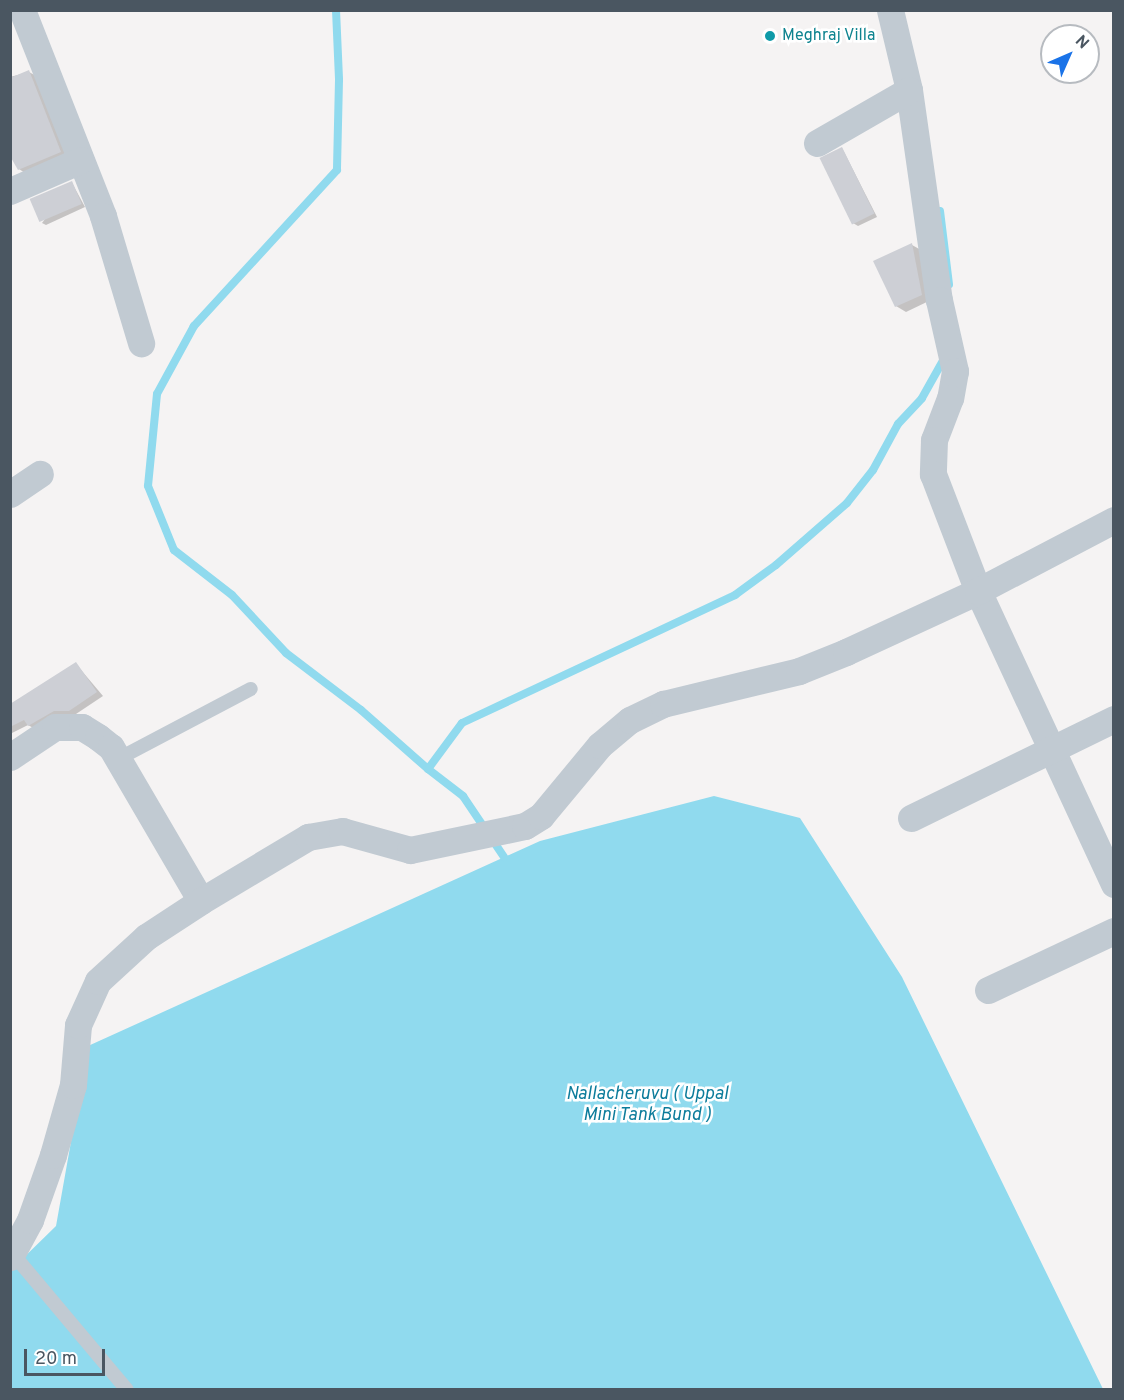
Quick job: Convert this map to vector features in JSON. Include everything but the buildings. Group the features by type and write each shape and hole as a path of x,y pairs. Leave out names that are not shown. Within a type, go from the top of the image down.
{"street":[{"path":"890,10 909,90 939,300 955,371 950,398 934,440 933,474 978,591 1049,750 1113,884"},
{"path":"25,16 81,160 141,343"},
{"path":"817,142 909,90"},
{"path":"10,191 81,160"},
{"path":"10,494 40,474"},
{"path":"12,1256 30,1221 74,1085 78,1025 98,981 146,937 308,837 342,831 410,850 525,826 541,816 600,745 630,720 663,704 799,671 978,591 1113,520"},
{"path":"911,818 1113,719"},
{"path":"10,757 55,727 68,725 98,737 118,759 201,901"},
{"path":"988,990 1113,931"}],"lane":[{"path":"118,759 251,689"},
{"path":"12,1256 127,1389"}],"water":[{"name":"Nallacheruvu ( Uppal Mini Tank Bund )","path":"714,796 800,818 902,977 1103,1389 11,1390 11,1270 56,1226 88,1046 540,841"}],"waterway":[{"path":"336,10 339,80 337,170 194,326 157,394 148,486 174,550 232,595 286,653 361,710 428,769"},
{"path":"940,211 949,284"},
{"path":"504,857 463,796 428,769 462,723 735,595 776,565 847,503 873,470 898,424 922,398 945,357"}],"place":[{"name":"Meghraj Villa","path":"770,36"}]}
